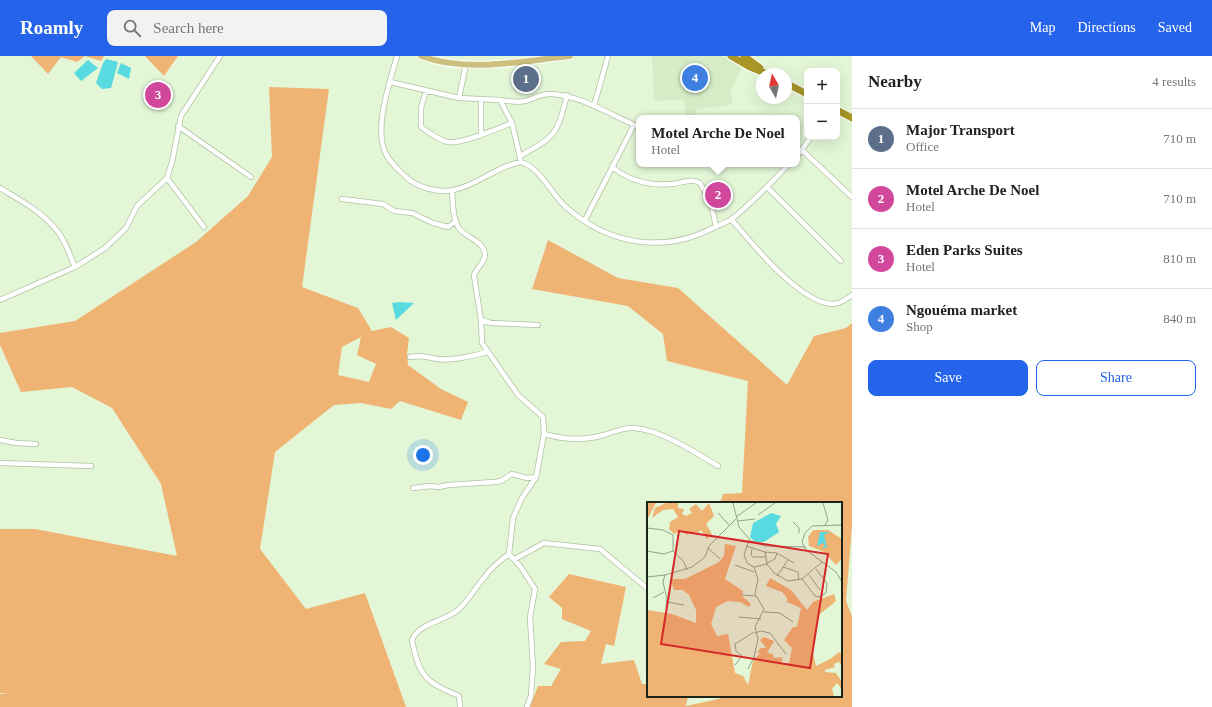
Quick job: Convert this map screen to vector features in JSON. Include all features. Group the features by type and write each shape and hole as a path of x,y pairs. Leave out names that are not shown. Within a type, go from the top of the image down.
{"highway":[{"path":"725,56 733,57 756,68"},
{"path":"744,56 760,68"},
{"path":"792,86 804,92"},
{"path":"840,112 852,118"}],"main road":[{"path":"420,56 443,62 466,64 570,56"}],"street":[{"path":"0,300 75,267 105,248 126,228 137,206 167,178 172,162 181,116 220,56"},
{"path":"397,56 390,82 382,127 383,146 391,162 412,183 427,188 452,190 479,181 506,166 521,162 532,168 567,208 612,235 641,242 672,242 686,240 704,234 731,219 767,187 786,167"},
{"path":"594,106 608,56"},
{"path":"459,98 466,64"},
{"path":"390,82 426,92 481,100 523,102 543,94 567,95 636,126 612,167 585,220"},
{"path":"426,92 421,108 421,127 439,139 450,143 481,135 512,124"},
{"path":"520,156 544,143 559,127 567,95"},
{"path":"481,100 481,135"},
{"path":"500,100 512,124 521,162"},
{"path":"178,126 251,177"},
{"path":"800,152 808,140"},
{"path":"802,150 852,197"},
{"path":"612,167 623,175 646,183 658,185 693,180 700,182 712,203 716,227"},
{"path":"167,178 204,227"},
{"path":"767,187 841,261"},
{"path":"0,188 31,208 53,226 60,235 75,267"},
{"path":"452,190 453,209 456,222 464,234 479,243 485,254 484,259 474,276 481,320 481,339 487,352 505,374 518,395 541,413 544,434 536,477 522,498 513,518 509,554 483,579 459,610 424,628 414,635 412,640 419,668 436,687 459,696 461,701 460,707"},
{"path":"342,199 383,204 394,211 412,213 433,223 448,227 456,222"},
{"path":"731,219 783,275 808,296 833,304 852,295"},
{"path":"481,320 491,323 538,325"},
{"path":"410,357 424,355 441,359 469,357 487,352"},
{"path":"544,434 568,440 580,440 635,428 663,437 691,450 718,466"},
{"path":"0,440 16,443 36,444"},
{"path":"0,463 91,466"},
{"path":"413,488 430,486 439,488 473,482 495,482 512,474 527,478 536,477"},
{"path":"515,559 541,545 549,543 600,549 647,588"},
{"path":"509,554 515,559 535,589 530,617 533,667 531,696 527,707"}],"shaded area":[{"path":"31,56 85,56 77,62 61,57 48,74"},
{"path":"85,56 104,56 101,61"},
{"path":"145,56 178,56 164,76"},
{"path":"652,56 721,56 743,65 730,92 733,104 696,110 696,115 686,115 684,100 654,101"},
{"path":"269,87 329,89 302,287 358,308 372,331 391,327 409,338 407,354 408,365 441,389 468,402 461,420 400,401 391,409 361,403 334,405 275,452 260,549 306,609 365,593 406,707 0,707 0,694 8,694 0,693 0,529 35,529 177,556 161,484 112,408 72,387 21,392 0,345 0,333 75,321 196,242 248,196 272,157","holes":["361,337 357,355 376,364 369,382 338,375 342,347"]},
{"path":"548,240 618,278 678,288 787,385 814,336 846,328 852,323 852,527 846,601 852,616 852,707 530,707 538,686 551,686 561,669 544,664 561,642 585,641 591,631 562,619 562,608 549,597 569,574 626,587 614,646 606,644 601,664 634,660 642,684 647,684 647,697 688,697 686,706 727,697 842,697 842,502 720,502 723,494 742,493 748,381 667,361 663,334 628,306 532,289"}],"water":[{"path":"106,59 118,62 111,88 102,89 96,83 103,63"},
{"path":"88,60 98,68 81,81 74,73"},
{"path":"121,63 131,68 129,79 117,73"},
{"path":"392,303 414,303 396,320"}],"place":[{"name":"Ngouéma market","path":"695,78"},
{"name":"Major Transport","path":"526,79"},
{"name":"Eden Parks Suites","path":"158,95"},
{"name":"Motel Arche De Noel","path":"718,195"}]}
